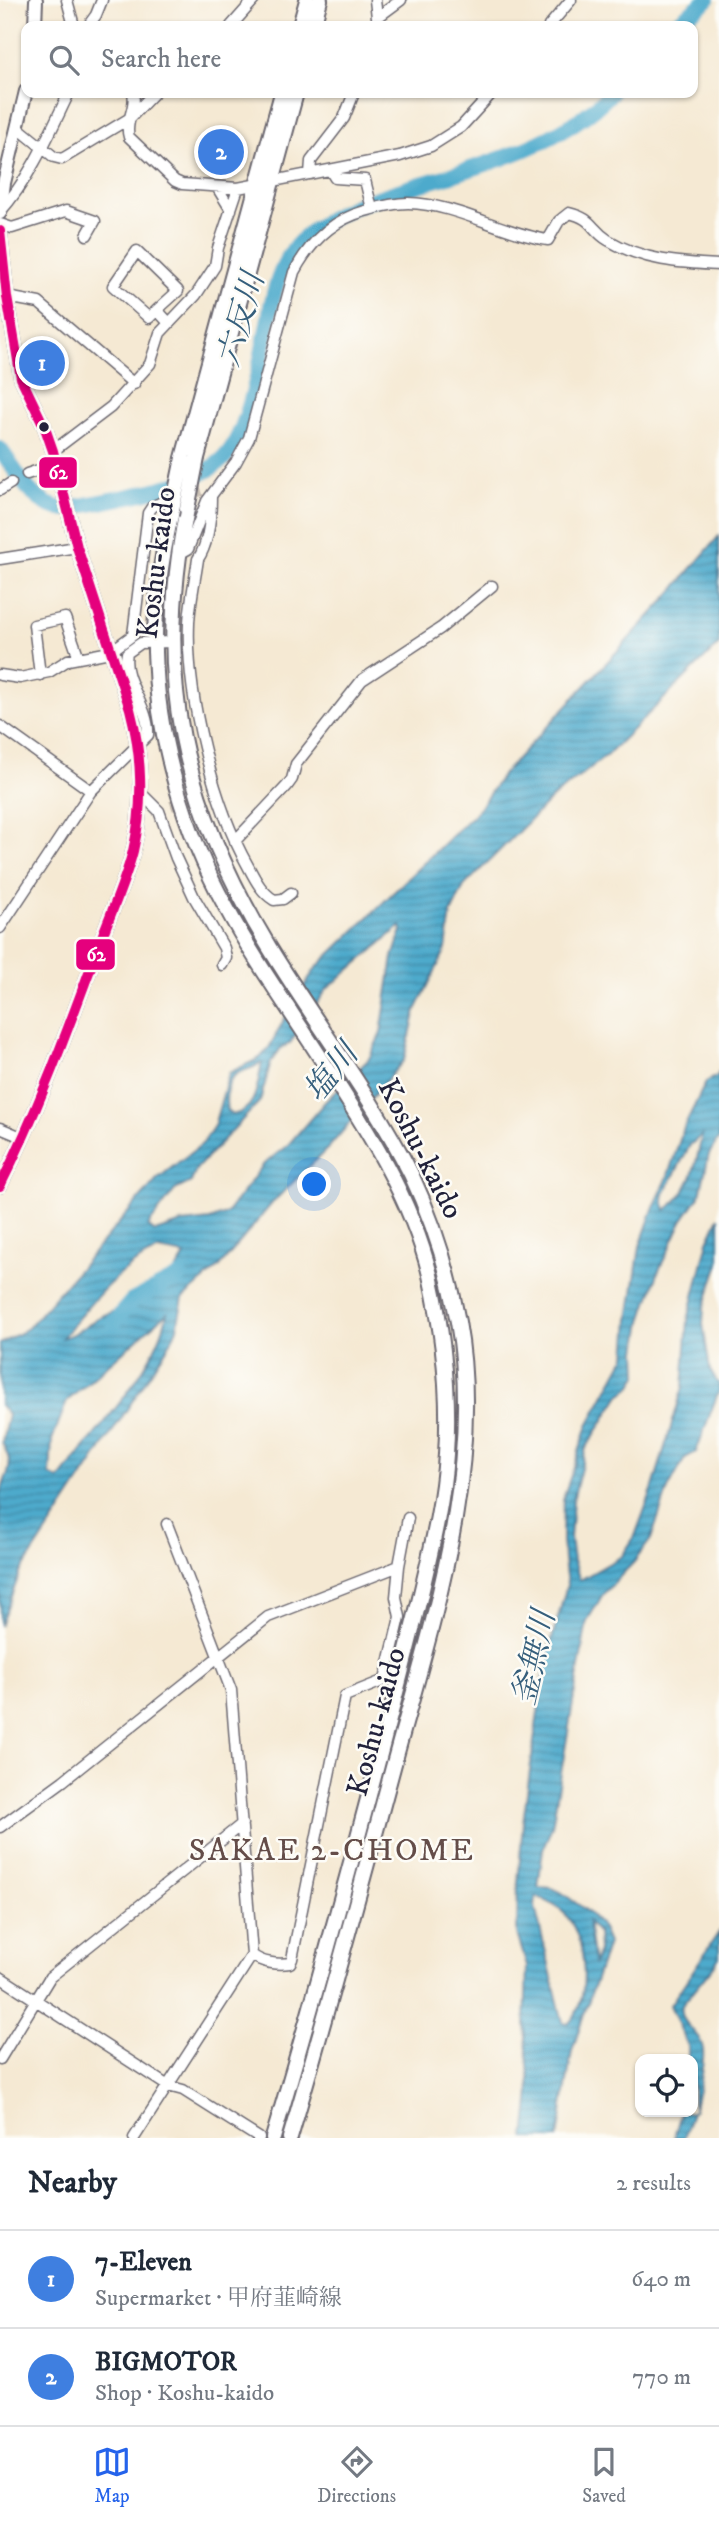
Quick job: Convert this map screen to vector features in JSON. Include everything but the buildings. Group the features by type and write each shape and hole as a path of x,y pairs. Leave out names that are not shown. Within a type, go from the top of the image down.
{"highway":[{"path":"301,21 307,0"},
{"path":"314,21 320,0"},
{"name":"Koshu-kaido","path":"281,98 190,458 172,642 177,705 185,751 200,806 217,850 270,948 362,1089 411,1174 430,1219 445,1266 459,1325 465,1386 464,1456 455,1524 421,1662 290,2138"},
{"name":"Koshu-kaido","path":"273,2138 346,1883 398,1655 438,1522 446,1453 447,1388 441,1329 429,1271 415,1227 347,1098 257,958 226,907 201,858 184,810 160,706 155,642 157,603 171,515 273,182 295,98"}],"main road":[{"path":"35,21 36,0"},
{"path":"0,213 4,183 24,98"},
{"path":"0,231 7,297 21,378 45,428 55,458 77,547 130,709 137,747 140,792 133,851 51,1074 0,1186"}],"street":[{"path":"66,0 72,21"},
{"path":"92,21 102,0"},
{"path":"235,21 254,0"},
{"path":"375,0 378,21"},
{"path":"378,21 401,0"},
{"path":"553,21 571,0"},
{"path":"0,213 22,185 67,98"},
{"path":"134,98 127,130 129,137 175,181 182,184 238,188 400,156 431,146 461,127 487,98"},
{"path":"17,127 54,157 62,159 130,118 149,98"},
{"path":"310,174 311,161 344,118 352,98"},
{"path":"330,170 335,178 365,180 372,207"},
{"path":"217,187 231,210"},
{"path":"27,474 55,458 111,407 150,364 160,333 207,281 215,266 218,248 238,188"},
{"path":"179,554 188,549 206,493 236,462 249,438 294,272 300,260 327,229 351,214 372,207 412,203 458,213 529,237 548,240 559,221 569,213 583,216 606,239 646,257 674,263 719,265"},
{"path":"0,224 12,228 66,211 95,221 87,235"},
{"path":"137,251 178,290 158,310 149,318 113,286 137,251"},
{"path":"7,297 39,303 134,384"},
{"path":"158,310 169,323"},
{"path":"0,490 11,483"},
{"path":"206,493 211,509 203,552 198,559 189,623 194,690 211,792 262,890 274,900 283,899 291,893"},
{"path":"0,675 20,678 40,675 68,660 110,652 133,635 148,513 152,507 162,502"},
{"path":"0,559 77,547"},
{"path":"235,841 287,786 296,764 362,680 441,628 492,586"},
{"path":"40,675 34,625 65,618 79,658"},
{"path":"0,928 91,790 148,735 149,727 126,668 127,653 135,645 172,642"},
{"path":"0,726 91,790"},
{"path":"140,792 159,811 194,897 224,948 226,958 222,965"},
{"path":"159,811 171,806"},
{"path":"0,1128 24,1138"},
{"path":"252,1955 259,1961 284,1964 290,1963 292,1959 345,1696 385,1680 398,1655 400,1617 396,1597 408,1518"},
{"path":"134,2138 252,1955 231,1690 167,1524"},
{"path":"0,1828 268,1617 399,1566"},
{"path":"398,1655 421,1662"},
{"path":"0,2059 55,1972 242,1824"},
{"path":"0,1977 168,2086 183,2090 259,2138"}],"water":[{"path":"719,536 719,644 606,756 552,798 464,886 451,913 446,949 416,1010 404,1060 329,1147 273,1202 221,1265 183,1298 177,1328 171,1342 20,1573 0,1626 0,1498 9,1460 2,1442 8,1415 0,1405 0,1344 28,1328 157,1179 202,1144 214,1126 229,1073 260,1058 269,1048 294,1001 316,968 478,810 503,774 664,601","holes":["401,926 393,957 381,1033 369,1059 325,1102 288,1145 264,1164 226,1214 155,1232 148,1226 175,1190 191,1182 197,1168 260,1101 271,1062 280,1049 290,1043 327,989","262,1063 252,1102 241,1112 232,1115 227,1111 226,1101 231,1080 238,1073","159,1250 185,1255 171,1277 144,1302 105,1315 62,1338 105,1288 144,1257","167,1313 162,1333 138,1377 59,1480 50,1475 52,1440 67,1401"]},
{"path":"719,1071 719,1138 709,1154 700,1195 682,1221 659,1270 642,1321 637,1351 638,1375 631,1387 620,1395 586,1448 573,1500 570,1538 573,1561 580,1580 622,1556 635,1536 653,1487 683,1387 688,1320 708,1241 719,1217 719,1263 704,1308 703,1324 710,1370 719,1390 696,1452 685,1458 668,1489 651,1539 634,1562 603,1594 587,1621 552,1826 543,1849 538,1887 561,1892 587,1911 600,1924 608,1943 572,2051 558,2138 525,2138 530,2092 525,2024 527,1966 517,1934 518,1882 523,1822 544,1668 567,1585 562,1542 563,1499 588,1425 626,1356 640,1246 653,1209 666,1181 685,1125 706,1082 718,1075","holes":["702,1135 692,1177 675,1203 666,1210 664,1194 690,1145","536,1897 558,1908 572,1923 578,1937 584,1969 583,1985 581,2001 568,2024 563,2023 535,1907","588,1922 598,1933 599,1951 594,1963"]},
{"path":"719,1932 719,1957 682,2005 683,2018 698,2037 703,2049 698,2089 698,2054 688,2054 688,2046 670,2005"},
{"path":"680,2117 690,2117 684,2138 674,2138"}],"waterway":[{"name":"六反川","path":"680,21 707,0"},
{"name":"六反川","path":"0,449 34,495 53,507 64,509 148,492 192,478 210,469 224,458 241,431 263,352 276,286 284,265 304,238 343,211 521,151 570,126 606,98"},
{"name":"塩川","path":"113,1323 132,1301 180,1276"}],"tunnel":[{"path":"169,500 202,491"},
{"path":"171,806 206,793"}],"transit line":[{"name":"62","path":"0,231 7,297 21,378 53,451 77,547 130,709 140,780 137,834 125,877 51,1072 0,1186"}],"place":[{"name":"BIGMOTOR","path":"221,152"},
{"name":"7-Eleven","path":"42,363"}],"district":[{"name":"SAKAE 2-CHOME","path":"332,1851"}],"water label":[{"name":"釜無川","path":"535,1658"}]}
